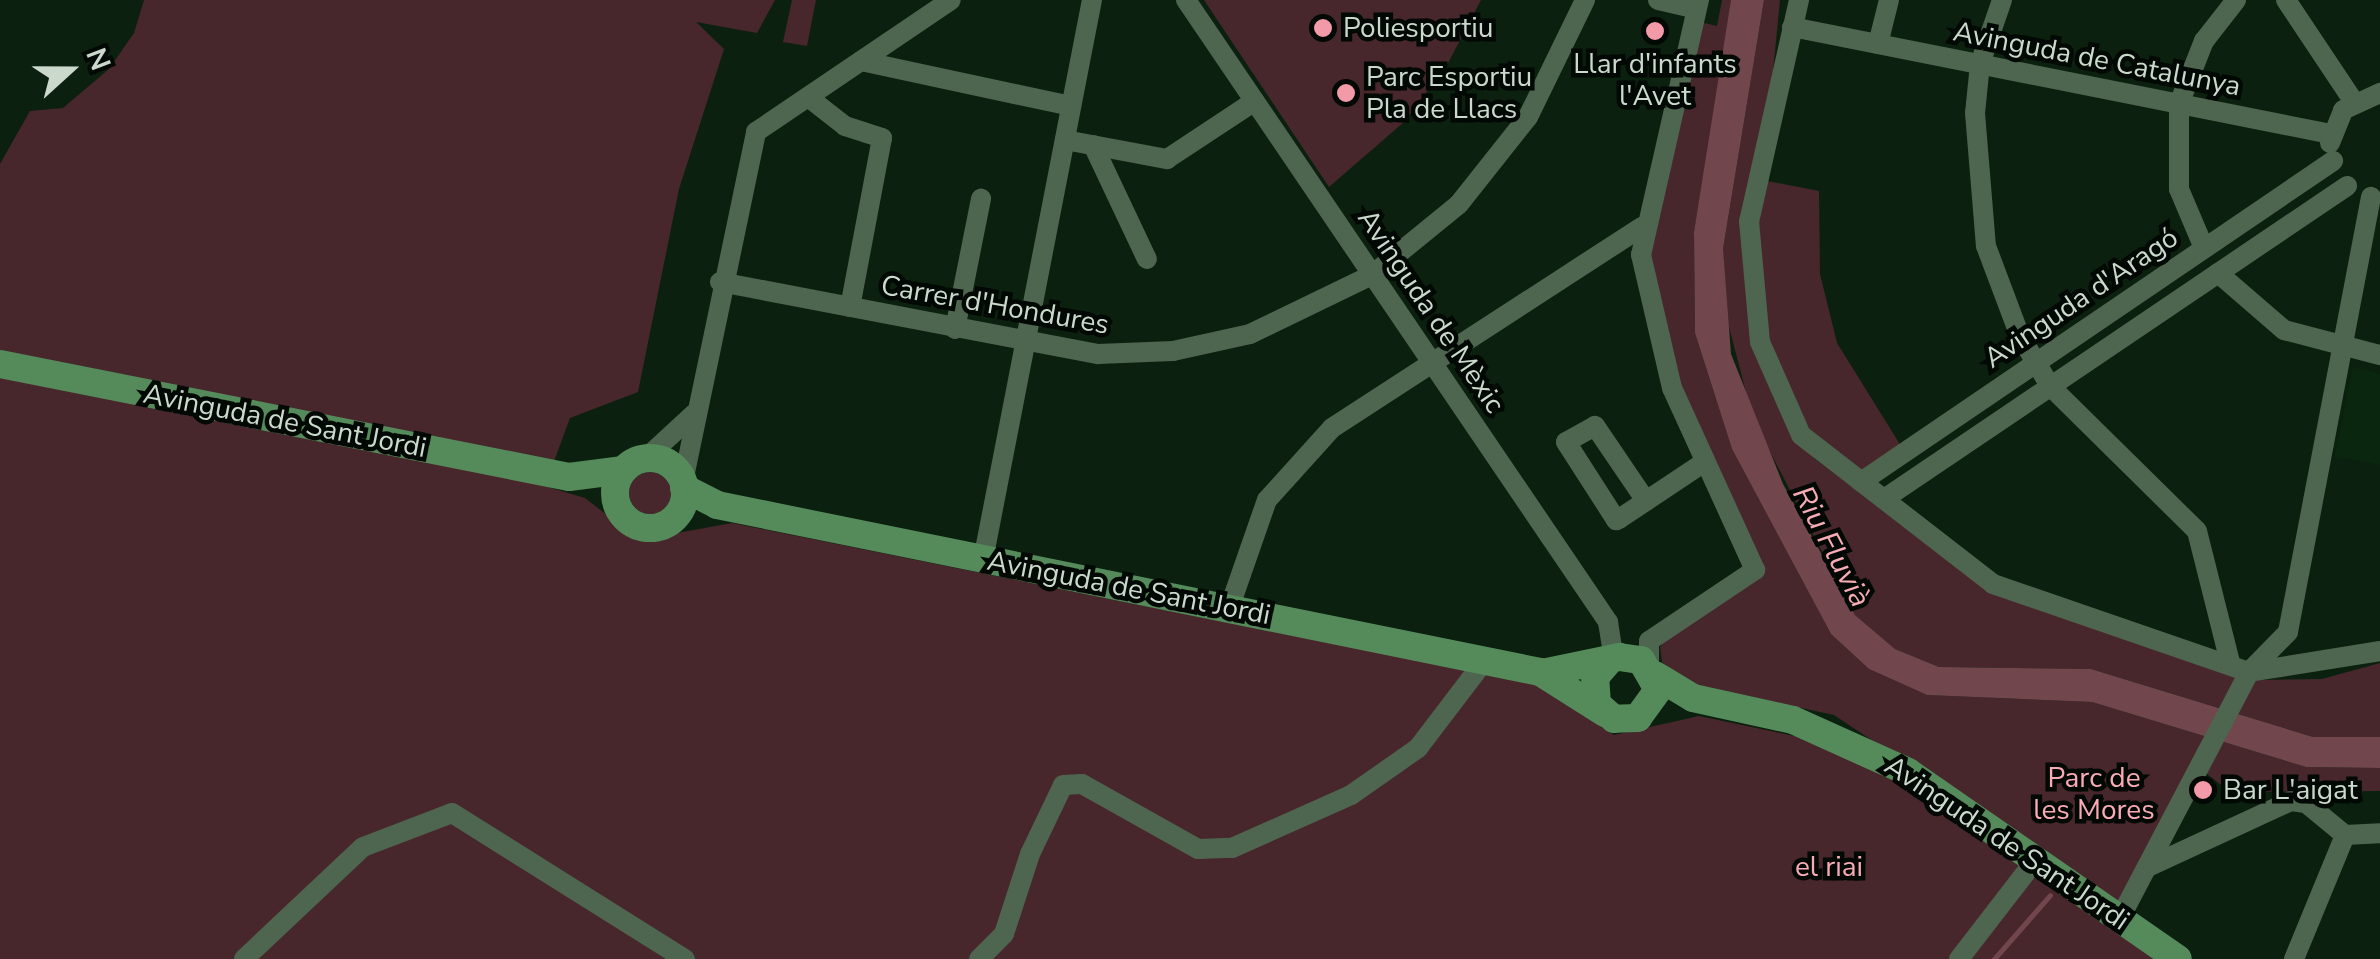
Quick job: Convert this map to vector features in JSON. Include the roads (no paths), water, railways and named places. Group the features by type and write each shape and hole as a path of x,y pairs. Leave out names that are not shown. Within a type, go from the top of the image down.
{"main road":[{"name":"Avinguda de Sant Jordi","path":"0,364 569,477 616,504"},
{"path":"664,461 684,485 677,516 643,528 616,504 634,464 664,461"},
{"name":"Avinguda de Sant Jordi","path":"569,477 634,464"},
{"name":"Avinguda de Sant Jordi","path":"684,485 718,505 1540,672 1604,713"},
{"name":"Avinguda de Sant Jordi","path":"677,516 718,505"},
{"name":"Avinguda de Sant Jordi","path":"1540,672 1612,659"},
{"path":"1612,659 1652,671 1654,703 1638,718 1604,713 1593,690 1612,659"},
{"name":"Avinguda de Sant Jordi","path":"1652,671 1716,705 1793,720 1866,749 2038,858 2178,959"},
{"name":"Avinguda de Sant Jordi","path":"1638,718 1716,705"}],"street":[{"path":"684,485 720,282 756,132 952,0"},
{"path":"984,560 1092,0"},
{"name":"Avinguda de Mèxic","path":"1186,0 1608,622 1612,659"},
{"name":"Carrer d'Hondures","path":"720,282 1024,342 1112,354 1198,347 1273,326 1372,275 1444,218 1494,164 1544,91 1585,0"},
{"path":"1652,671 1649,641 1755,570 1703,463 1654,326 1642,227 1697,4 1658,0"},
{"path":"1798,0 1751,199 1756,321 1767,364 1802,434 1993,584 2240,667 2380,651"},
{"path":"1878,44 1889,0"},
{"path":"2002,0 1980,64 1978,209 2001,290 2034,362 2050,386 2197,531 2240,667"},
{"path":"2204,248 2180,189 2179,104 2204,41 2236,0"},
{"path":"2286,0 2354,102"},
{"name":"Avinguda de Catalunya","path":"1792,27 2331,134"},
{"path":"861,61 1071,106"},
{"path":"2120,918 2209,746 2240,667 2288,632 2341,351 2375,197 2347,186 2333,162 2331,134 2354,102 2380,94"},
{"path":"808,97 845,126 882,138 850,307"},
{"path":"1065,140 1167,159 1254,101"},
{"path":"1093,145 1147,259"},
{"name":"Avinguda d'Aragó","path":"1860,482 2333,162"},
{"name":"Avinguda d'Aragó","path":"1884,499 2347,186"},
{"path":"955,328 981,199"},
{"path":"1230,606 1267,500 1332,428 1642,227"},
{"path":"2218,272 2260,315 2341,351 2380,355"},
{"path":"634,464 695,412"},
{"path":"1646,501 1595,426 1566,442 1614,519 1646,501 1703,463"},
{"path":"979,959 1004,934 1030,854 1063,785 1082,784 1198,850 1232,848 1351,795 1418,748 1486,660"},
{"path":"2148,867 2290,801 2306,803 2346,835 2379,836"},
{"path":"244,959 363,847 452,813 685,959"},
{"path":"2294,959 2346,835"},
{"path":"1960,959 2019,889 2038,858"}],"waterway":[{"path":"1994,959 2050,895"}],"place":[{"name":"Poliesportiu","path":"1323,28"},
{"name":"Llar d'infants l'Avet","path":"1655,31"},
{"name":"Parc Esportiu Pla de Llacs","path":"1346,93"},
{"name":"Bar L'aigat","path":"2203,790"}],"water label":[{"name":"Riu Fluvià","path":"1831,547"}],"park label":[{"name":"Parc de les Mores","path":"2094,794"},
{"name":"el riai","path":"1829,867"}]}
